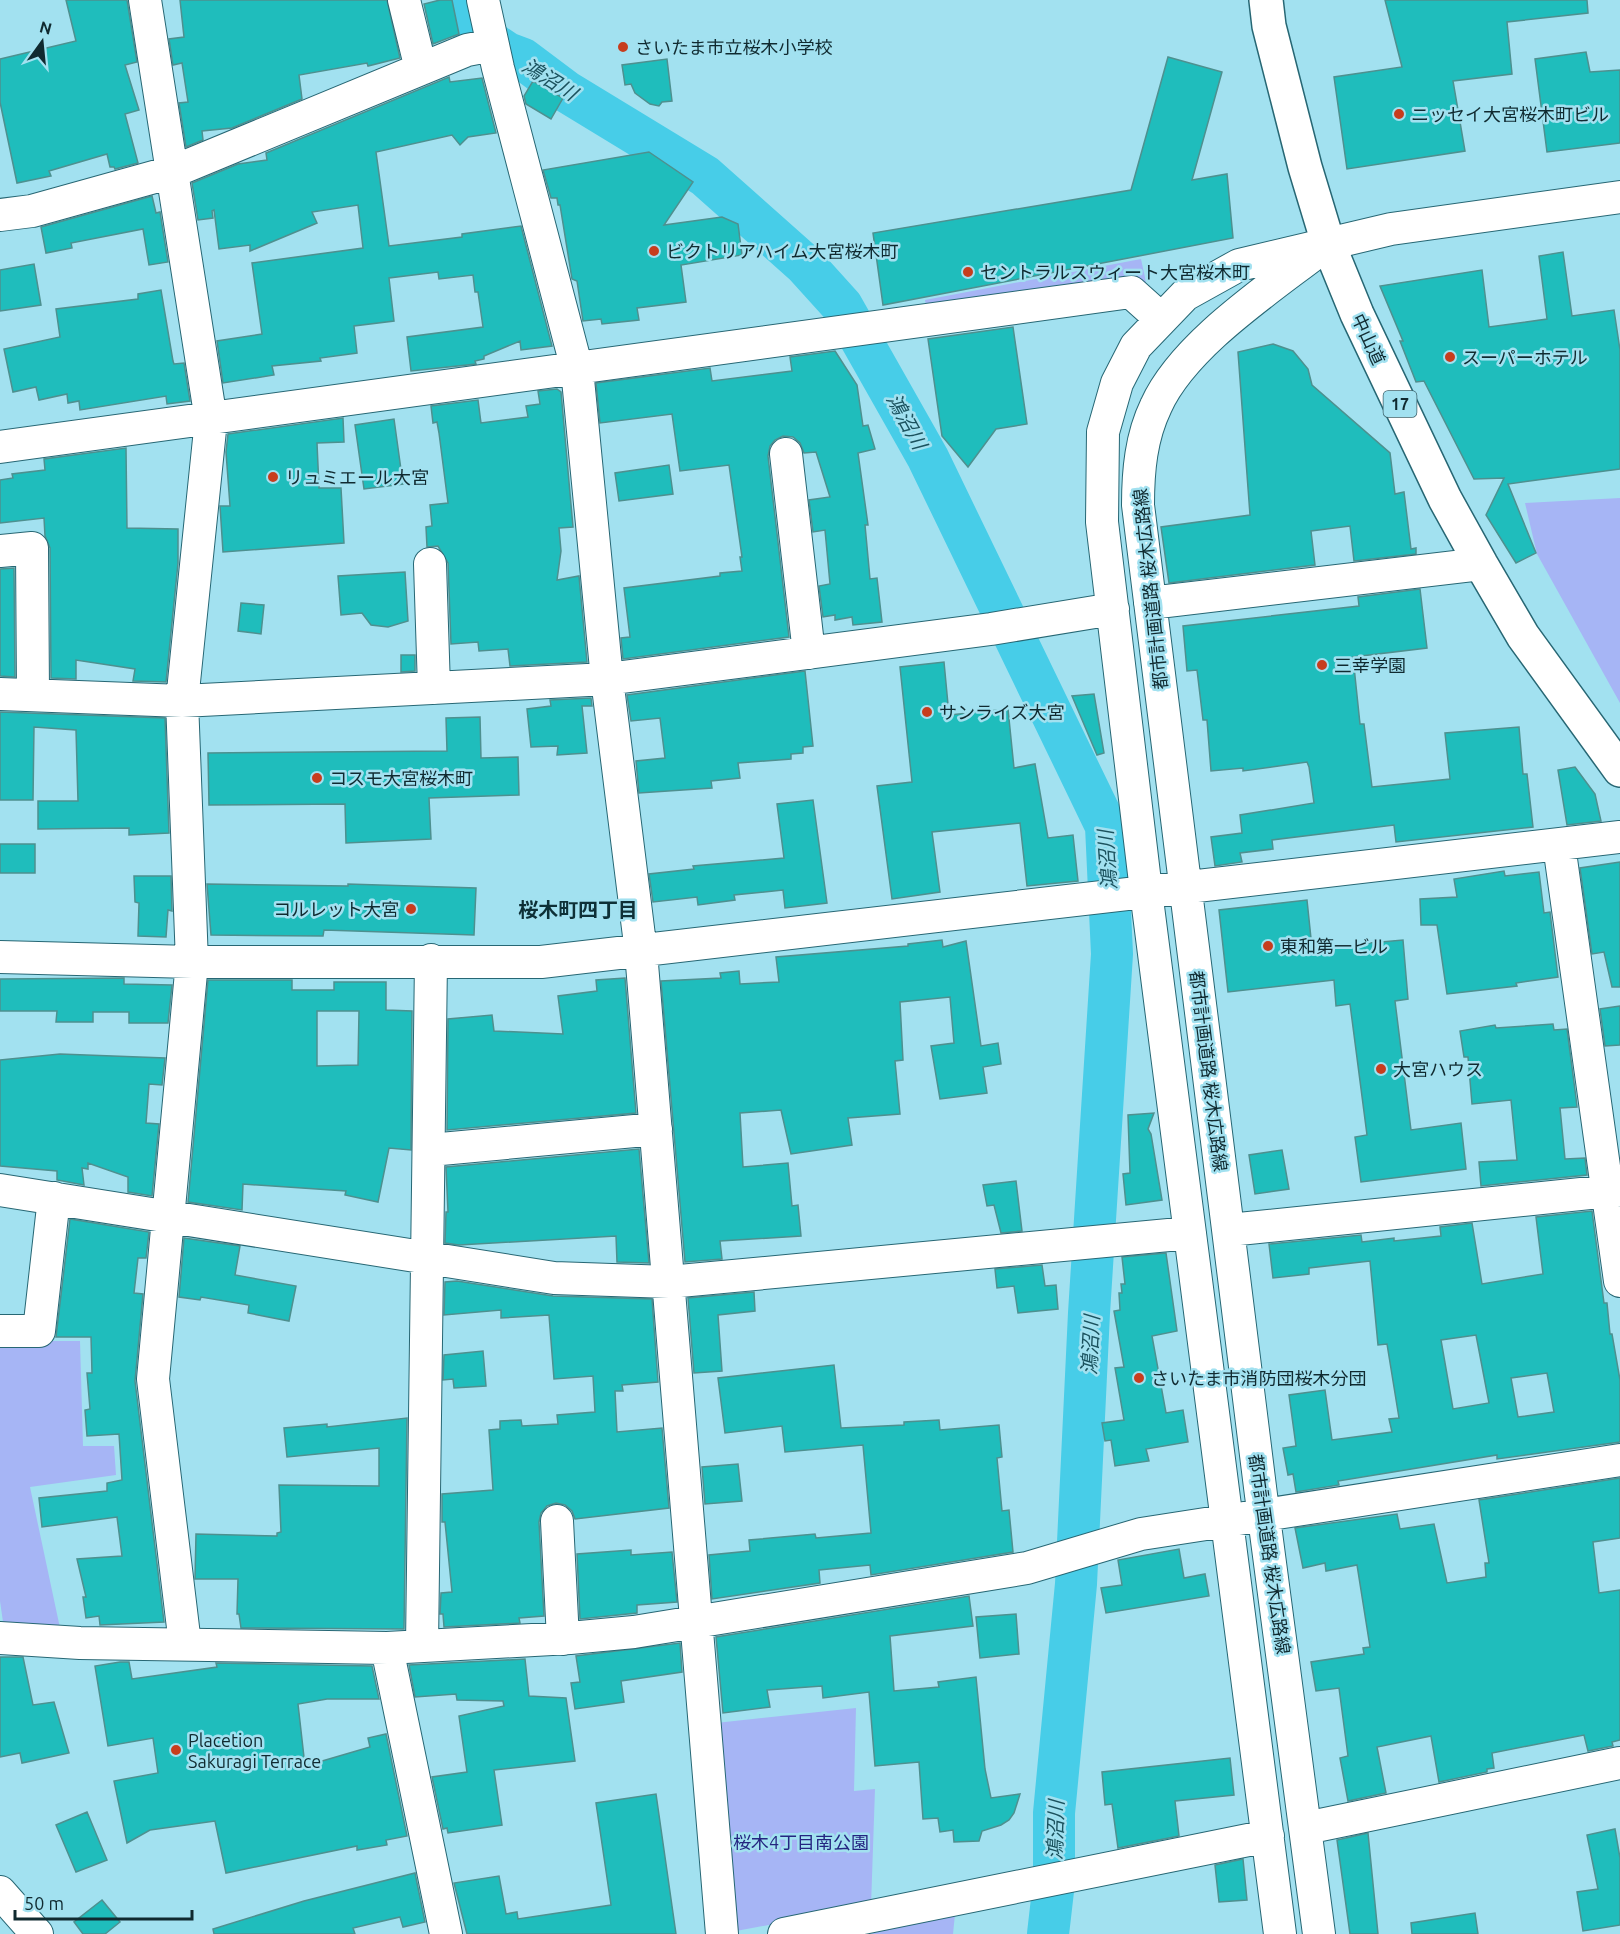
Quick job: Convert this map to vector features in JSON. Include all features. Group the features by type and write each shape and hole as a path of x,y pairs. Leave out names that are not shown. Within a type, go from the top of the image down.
{"highway":[{"name":"中山道","path":"1266,0 1269,26 1287,100 1328,243 1357,314 1444,499 1522,636 1620,770"}],"street":[{"path":"145,0 211,420 182,701 192,962 153,1379 185,1644"},
{"path":"404,0 421,69"},
{"path":"0,214 32,211 172,172 421,69 486,37 577,369 607,679 641,952 722,1934"},
{"path":"1328,243 1391,229 1620,197"},
{"name":"都市計画道路 桜木広路線","path":"1280,1934 1190,1233 1121,895 1113,609 1102,522 1103,432 1118,383 1131,355 1160,318 1185,296 1239,265 1328,243"},
{"name":"都市計画道路 桜木広路線","path":"1319,1934 1184,886 1138,505 1138,483 1139,462 1155,407 1171,379 1193,353 1328,243"},
{"path":"0,447 211,420 1131,292 1160,318"},
{"path":"786,454 809,653"},
{"path":"0,551 32,548 33,694"},
{"path":"430,564 434,688"},
{"path":"1150,603 1481,564"},
{"path":"0,694 182,701 607,679 991,629 1113,609"},
{"path":"0,957 192,962 431,960 541,962 1620,837"},
{"path":"1559,845 1613,1190 1620,1281"},
{"path":"422,1646 431,960"},
{"path":"430,1150 656,1128"},
{"path":"0,1190 169,1215 428,1260 554,1278 669,1282 1190,1233"},
{"path":"1228,1230 1613,1190"},
{"path":"0,1331 39,1331 54,1198"},
{"path":"0,1638 80,1642 387,1648 563,1639 634,1632 1027,1568 1141,1534 1620,1460"},
{"path":"557,1521 563,1639"},
{"path":"387,1648 446,1934"},
{"path":"1306,1828 1620,1763"},
{"path":"784,1934 1015,1885 1268,1836"},
{"path":"0,1892 37,1934"}],"green space":[{"path":"1141,259 1146,282 927,313 925,300"},
{"path":"1620,498 1620,703 1537,554 1525,503"},
{"path":"0,1341 80,1341 83,1446 114,1446 116,1475 30,1487 60,1628 10,1628 3,1622 0,1601"},
{"name":"桜木4丁目南公園","path":"856,1708 854,1791 875,1789 871,1906 736,1931 716,1723"},
{"path":"955,1914 953,1934 870,1934"}],"building":[{"path":"66,0 127,0 137,62 125,65 139,110 125,114 138,163 115,169 110,167 107,154 49,171 51,176 17,183 0,102 0,59 76,41"},
{"path":"180,0 387,0 400,58 368,66 367,63 299,75 302,99 232,128 202,131 203,140 186,147 179,103 188,102 182,63 173,65 169,39 184,37"},
{"path":"452,0 459,34 433,44 424,4"},
{"path":"1385,0 1587,0 1588,13 1507,22 1512,74 1453,81 1465,151 1347,169 1334,77 1402,67"},
{"path":"1586,52 1590,72 1620,70 1620,143 1547,152 1535,59"},
{"name":"セントラルスウィート大宮桜木町","path":"1168,57 1222,72 1192,180 1227,174 1233,238 883,305 873,233 1131,190"},
{"path":"667,59 672,101 662,102 659,106 650,104 635,93 631,84 625,85 622,65"},
{"path":"449,77 450,82 482,78 496,133 468,137 460,145 452,135 376,152 389,246 462,237 462,234 521,226 552,346 521,350 520,341 484,356 484,359 475,361 476,364 411,371 407,337 483,327 473,275 439,279 438,272 389,278 394,321 354,326 357,353 320,358 321,361 272,366 274,375 223,383 217,341 262,334 252,263 363,248 358,205 312,212 317,223 250,251 250,245 219,249 214,210 212,211 213,218 198,220 192,183 238,164 267,160 266,153"},
{"path":"533,81 563,98 551,119 526,104 524,96"},
{"path":"649,152 693,182 664,225 722,217 738,224 742,255 681,265 686,302 637,308 639,320 602,324 601,319 583,321 577,281 572,279 560,205 558,205 557,198 551,198 543,170"},
{"path":"152,196 156,213 160,212 168,262 149,265 143,229 71,243 72,248 46,253 41,227"},
{"path":"1563,252 1572,316 1614,310 1620,350 1620,469 1508,484 1536,553 1516,563 1486,515 1504,478 1474,479 1424,381 1416,382 1400,341 1403,341 1380,286 1482,270 1489,327 1547,319 1539,256"},
{"path":"34,264 41,305 0,311 0,270"},
{"path":"161,290 173,361 174,364 184,363 190,401 167,404 166,396 80,410 79,401 68,403 67,394 39,400 36,387 13,392 4,349 60,337 56,309 138,299 138,294"},
{"path":"1013,327 1027,424 996,429 968,467 942,436 928,339"},
{"path":"1273,344 1293,351 1308,369 1312,385 1390,453 1395,494 1404,492 1411,549 1416,548 1416,554 1354,561 1350,526 1311,531 1315,565 1169,583 1161,527 1250,515 1238,352"},
{"path":"835,351 857,385 863,426 868,425 875,449 858,453 868,525 865,525 870,579 877,578 882,622 853,625 852,617 835,620 835,615 823,617 819,586 830,584 825,530 813,532 809,500 830,497 816,452 804,453 800,443 793,437 783,436 770,446 768,456 789,637 623,659 621,638 630,637 624,588 720,576 720,573 742,571 740,557 742,557 729,465 680,471 672,414 600,423 596,383 710,368 712,381 792,371 790,357"},
{"path":"557,389 561,392 573,527 559,528 561,551 557,580 579,576 587,662 510,666 508,649 479,651 478,642 451,644 448,563 438,546 427,547 426,527 432,526 430,505 448,503 439,433 437,422 433,423 431,406 478,400 481,423 528,417 526,406 540,404 538,391"},
{"name":"リュミエール大宮","path":"343,418 344,442 317,443 319,488 341,488 344,543 223,552 220,506 230,506 226,452 228,434"},
{"path":"394,419 403,484 364,489 355,425"},
{"path":"126,448 127,528 178,529 178,563 166,682 133,681 135,669 76,660 76,679 51,678 50,548 45,536 44,518 0,523 0,480 13,478 12,474 45,470 44,459"},
{"path":"669,465 673,494 619,501 615,473"},
{"path":"14,568 15,677 0,676 0,569"},
{"path":"405,572 408,621 388,627 371,625 362,613 341,615 338,576"},
{"path":"1420,589 1427,648 1353,657 1360,724 1364,724 1372,787 1450,779 1445,733 1519,727 1523,774 1527,774 1533,827 1396,842 1394,825 1272,840 1273,849 1240,853 1242,862 1215,866 1211,837 1242,833 1240,815 1314,803 1307,762 1243,771 1243,768 1211,771 1207,720 1203,720 1197,670 1187,671 1183,626 1359,606 1358,597"},
{"path":"241,603 264,605 261,634 238,631"},
{"path":"401,655 415,655 415,671 401,672"},
{"path":"944,662 949,715 1008,709 1014,768 1035,764 1048,838 1073,835 1078,881 1027,886 1020,823 932,832 940,892 892,899 877,786 912,782 900,667"},
{"path":"805,671 813,746 803,747 803,753 791,754 791,759 738,763 740,778 711,781 712,788 639,793 636,761 665,758 660,718 631,721 627,695"},
{"path":"1094,694 1104,753 1097,755 1072,696"},
{"path":"591,698 592,706 582,706 587,753 557,755 558,746 531,747 527,709 551,706 550,700"},
{"path":"0,712 165,718 169,833 129,835 129,828 38,829 38,801 78,801 76,730 34,727 33,800 0,800"},
{"path":"480,717 481,758 518,757 519,795 429,798 431,839 346,843 345,804 209,805 208,753 447,751 446,718"},
{"path":"1575,767 1595,794 1601,821 1567,825 1558,770"},
{"path":"813,800 827,903 785,908 783,890 734,895 735,900 698,905 697,897 653,902 649,874 694,869 693,866 784,858 777,804"},
{"path":"0,844 35,844 35,873 0,873"},
{"path":"1620,862 1620,987 1612,987 1604,952 1592,954 1580,868"},
{"path":"1504,871 1505,876 1539,872 1544,913 1550,912 1558,977 1516,983 1517,986 1447,994 1437,925 1421,925 1420,899 1457,897 1454,879"},
{"path":"134,876 171,876 172,911 168,910 166,937 138,936 139,903 135,902"},
{"path":"207,884 348,886 348,884 476,888 474,935 324,930 323,936 211,935"},
{"path":"1307,900 1312,948 1403,940 1408,999 1395,1001 1411,1130 1461,1123 1466,1169 1361,1182 1355,1137 1367,1135 1350,1004 1336,1006 1334,980 1228,992 1219,910"},
{"path":"942,940 943,947 966,941 981,1046 998,1043 1001,1064 983,1067 987,1093 940,1099 931,1046 954,1043 950,997 900,1002 903,1060 895,1061 900,1114 848,1118 852,1145 791,1154 781,1110 740,1113 743,1167 788,1163 792,1206 798,1205 801,1236 720,1241 722,1259 685,1262 661,981 721,978 720,973 739,971 740,984 779,982 776,957 908,946 908,944"},
{"path":"124,978 124,984 172,985 168,1023 129,1023 129,1012 93,1012 93,1022 56,1022 57,1011 0,1011 0,979"},
{"path":"625,978 636,1113 447,1130 448,1019 492,1015 494,1031 563,1034 558,996 597,991 596,980"},
{"path":"208,980 292,980 292,990 334,990 334,982 386,982 386,1010 412,1011 411,1150 389,1148 378,1202 345,1195 346,1191 243,1184 242,1210 188,1202","holes":["317,1011 359,1011 358,1065 317,1066"]},
{"path":"1620,1006 1620,1045 1605,1046 1600,1009"},
{"path":"1553,1024 1554,1030 1567,1029 1577,1107 1560,1108 1565,1159 1585,1158 1587,1175 1481,1186 1479,1162 1517,1160 1511,1100 1472,1104 1468,1057 1464,1057 1460,1031 1495,1025 1496,1028"},
{"path":"60,1054 165,1058 162,1085 149,1084 146,1123 159,1124 152,1196 128,1192 128,1177 88,1163 88,1169 82,1168 84,1185 57,1180 57,1171 0,1166 0,1060"},
{"path":"1154,1113 1148,1129 1151,1134 1162,1200 1126,1205 1123,1174 1130,1173 1128,1115"},
{"path":"639,1149 649,1263 617,1262 616,1236 459,1245 445,1243 446,1212 448,1212 446,1167"},
{"path":"1282,1150 1289,1189 1255,1194 1249,1155"},
{"path":"1016,1181 1022,1231 1001,1233 994,1205 987,1206 983,1185"},
{"path":"1592,1211 1604,1303 1607,1303 1610,1334 1612,1334 1620,1380 1620,1442 1497,1459 1497,1455 1338,1481 1339,1485 1296,1492 1293,1474 1288,1475 1283,1448 1296,1446 1289,1395 1325,1390 1332,1440 1392,1432 1389,1419 1399,1418 1387,1344 1378,1345 1370,1261 1309,1268 1309,1274 1273,1278 1269,1244 1361,1235 1362,1242 1394,1238 1394,1241 1441,1236 1440,1227 1472,1223 1482,1284 1543,1274 1536,1217","holes":["1476,1335 1489,1403 1453,1409 1441,1340","1547,1373 1554,1412 1518,1417 1511,1378"]},
{"path":"70,1219 149,1232 146,1258 138,1258 134,1293 143,1294 135,1381 164,1622 100,1625 99,1616 86,1618 83,1597 86,1597 77,1559 122,1556 117,1517 42,1527 39,1498 107,1491 107,1483 122,1480 119,1434 87,1436 85,1410 90,1409 87,1373 92,1373 91,1337 56,1337"},
{"path":"184,1238 240,1246 235,1275 296,1286 289,1321 248,1313 249,1305 201,1297 200,1300 179,1297"},
{"path":"1166,1253 1177,1331 1152,1336 1166,1413 1183,1410 1188,1442 1146,1449 1149,1461 1115,1466 1111,1440 1105,1441 1102,1423 1124,1420 1115,1368 1124,1367 1114,1311 1120,1310 1119,1293 1122,1293 1121,1284 1125,1284 1122,1257"},
{"path":"1042,1265 1045,1286 1056,1285 1058,1309 1018,1313 1014,1286 997,1288 995,1269"},
{"path":"457,1281 553,1296 652,1299 658,1382 622,1385 623,1391 615,1391 617,1432 662,1428 669,1508 575,1519 572,1511 565,1505 556,1503 547,1506 541,1513 539,1522 544,1616 519,1618 520,1623 444,1627 443,1614 440,1614 441,1593 452,1592 445,1522 442,1522 442,1494 493,1490 489,1430 500,1429 500,1421 521,1420 522,1426 558,1424 557,1415 595,1412 593,1376 554,1379 549,1315 501,1318 501,1310 444,1315 445,1282"},
{"path":"754,1292 755,1311 718,1315 722,1371 694,1373 688,1298"},
{"path":"483,1351 486,1386 454,1388 453,1379 443,1380 444,1355"},
{"path":"834,1365 841,1428 904,1425 904,1422 939,1420 940,1430 999,1425 1002,1457 997,1458 1002,1511 1009,1510 1013,1552 871,1575 870,1565 819,1570 820,1583 712,1599 709,1555 750,1551 749,1540 815,1534 816,1538 871,1533 863,1445 785,1452 782,1426 725,1433 718,1378"},
{"path":"407,1418 404,1629 241,1628 239,1614 237,1614 238,1579 195,1579 196,1534 277,1536 277,1533 281,1532 279,1485 379,1486 379,1448 287,1457 284,1428 327,1424 327,1427"},
{"path":"738,1464 742,1501 705,1504 702,1467"},
{"path":"1620,1478 1620,1538 1593,1542 1599,1593 1620,1590 1620,1740 1612,1742 1613,1746 1588,1751 1584,1735 1492,1753 1494,1768 1487,1769 1487,1772 1439,1782 1431,1736 1377,1747 1386,1793 1348,1801 1340,1758 1348,1756 1339,1688 1316,1691 1311,1662 1364,1654 1363,1648 1370,1647 1357,1565 1326,1571 1325,1563 1303,1568 1295,1528 1397,1514 1400,1529 1434,1524 1447,1583 1486,1577 1485,1563 1489,1563 1479,1500"},
{"path":"1179,1549 1184,1578 1205,1574 1209,1596 1106,1613 1101,1588 1122,1585 1118,1560"},
{"path":"631,1550 631,1555 672,1552 677,1602 637,1605 637,1613 580,1619 577,1554"},
{"path":"969,1596 973,1626 890,1636 894,1691 939,1687 938,1682 976,1677 985,1769 991,1798 1020,1794 1014,1813 1009,1820 982,1831 979,1841 954,1842 953,1830 940,1832 938,1818 923,1819 919,1762 875,1766 869,1692 823,1698 822,1686 767,1690 770,1707 723,1713 716,1637"},
{"path":"1016,1614 1019,1654 980,1658 976,1617"},
{"path":"680,1643 682,1672 621,1681 624,1702 575,1709 571,1683 580,1682 576,1656"},
{"path":"0,1657 23,1657 33,1705 54,1702 69,1753 22,1763 20,1753 0,1757"},
{"path":"525,1659 529,1696 566,1698 575,1761 494,1770 502,1825 448,1833 447,1828 443,1829 432,1777 467,1772 459,1716 504,1706 503,1701 457,1700 456,1694 415,1697 409,1665"},
{"path":"129,1662 132,1679 217,1667 216,1663 372,1666 379,1699 327,1699 298,1704 305,1766 370,1747 368,1738 386,1734 407,1836 386,1840 387,1845 357,1850 357,1846 226,1873 215,1821 150,1830 127,1843 114,1781 158,1773 153,1738 108,1746 95,1666"},
{"path":"1230,1758 1234,1795 1175,1801 1179,1836 1118,1848 1112,1804 1105,1805 1102,1772"},
{"path":"656,1794 676,1934 467,1934 454,1883 499,1876 506,1914 517,1912 518,1919 611,1905 596,1803"},
{"path":"87,1812 107,1860 76,1872 56,1825"},
{"path":"1615,1829 1620,1858 1620,1925 1583,1931 1577,1892 1598,1889 1587,1835"},
{"path":"1368,1833 1378,1934 1350,1934 1337,1840"},
{"path":"1243,1859 1247,1900 1219,1902 1215,1865"},
{"path":"415,1873 425,1922 403,1927 400,1917 353,1928 355,1934 214,1934 213,1929 304,1901"},
{"path":"102,1900 120,1922 105,1934 83,1934 74,1922"},
{"path":"1475,1913 1478,1934 1412,1934 1411,1923"}],"waterway":[{"name":"鴻沼川","path":"463,0 473,30 507,53 523,59 567,92 705,176 804,264 842,306 928,458 1106,826 1112,954 1089,1313 1076,1584 1054,1813 1054,1882 1048,1934"}],"place":[{"name":"さいたま市立桜木小学校","path":"623,47"},
{"name":"ニッセイ大宮桜木町ビル","path":"1399,114"},
{"name":"ビクトリアハイム大宮桜木町","path":"654,251"},
{"name":"セントラルスウィート大宮桜木町","path":"968,272"},
{"name":"スーパーホテル","path":"1450,357"},
{"name":"リュミエール大宮","path":"273,477"},
{"name":"三幸学園","path":"1322,665"},
{"name":"サンライズ大宮","path":"927,712"},
{"name":"コスモ大宮桜木町","path":"317,778"},
{"name":"コルレット大宮","path":"411,909"},
{"name":"東和第一ビル","path":"1268,946"},
{"name":"大宮ハウス","path":"1381,1069"},
{"name":"さいたま市消防団桜木分団","path":"1139,1378"},
{"name":"Placetion Sakuragi Terrace","path":"176,1750"}],"district":[{"name":"桜木町四丁目","path":"578,909"}]}
